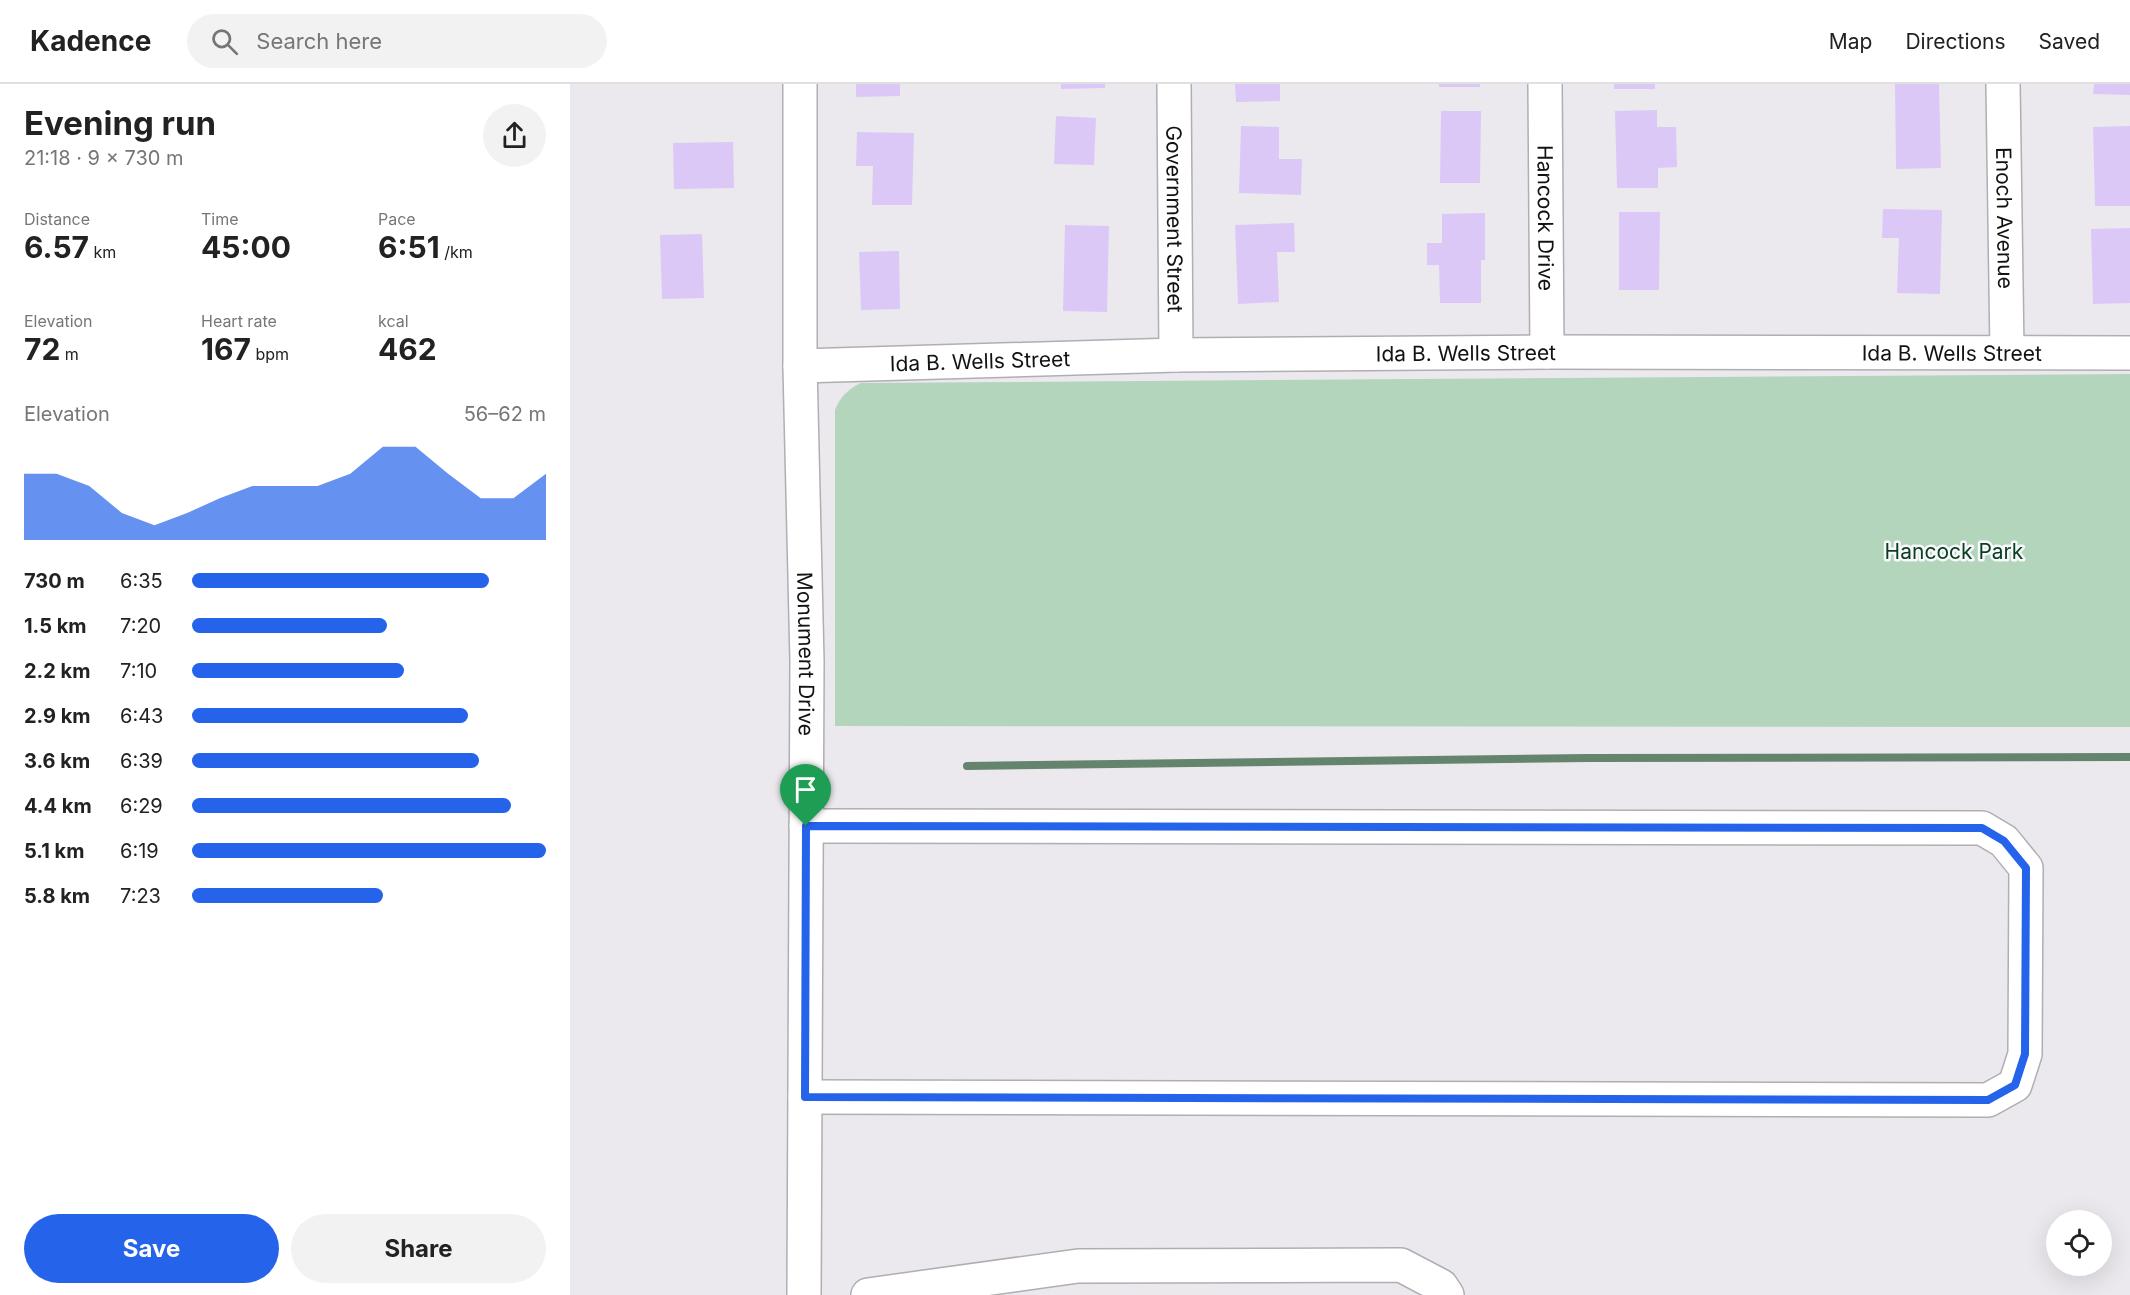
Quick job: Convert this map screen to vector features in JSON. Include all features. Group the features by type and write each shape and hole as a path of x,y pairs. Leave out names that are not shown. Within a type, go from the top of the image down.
{"street":[{"name":"Monument Drive","path":"800,84 800,366 807,661 804,1295"},
{"name":"Government Street","path":"1174,84 1176,355"},
{"name":"Hancock Drive","path":"1545,84 1547,352"},
{"name":"Enoch Avenue","path":"2002,84 2007,351"},
{"name":"Ida B. Wells Street","path":"800,366 1176,355 2007,351 2130,353"},
{"path":"805,1097 1988,1100 2015,1085 2025,1054 2026,868 2004,841 1982,828 806,826"},
{"path":"868,1295 1078,1266 1401,1265 1441,1286 1447,1295"}],"green space":[{"name":"Hancock Park","path":"2130,374 2130,727 835,726 835,410 845,394 861,383"}],"building":[{"path":"856,84 900,84 900,96 856,97"},
{"path":"1061,84 1105,84 1105,88 1061,89"},
{"path":"1235,84 1280,84 1280,101 1236,102"},
{"path":"1439,84 1480,84 1480,87 1439,87"},
{"path":"1614,84 1655,84 1655,89 1614,89"},
{"path":"1895,84 1939,84 1941,168 1896,169"},
{"path":"2094,84 2130,84 2130,95 2093,94"},
{"path":"1657,110 1657,127 1676,127 1677,167 1658,168 1658,188 1617,188 1615,111"},
{"path":"1441,111 1481,111 1480,183 1440,183"},
{"path":"1056,116 1096,118 1094,165 1054,164"},
{"path":"1241,126 1279,127 1279,159 1302,159 1301,195 1239,193"},
{"path":"2130,126 2130,206 2095,206 2093,127"},
{"path":"857,132 914,133 912,205 872,205 873,166 856,166"},
{"path":"733,142 734,188 674,189 673,143"},
{"path":"1883,209 1942,210 1940,294 1897,293 1899,238 1882,238"},
{"path":"1619,212 1660,212 1659,290 1619,290"},
{"path":"1485,213 1485,260 1481,260 1481,303 1440,303 1439,265 1427,265 1427,243 1442,243 1442,214"},
{"path":"1294,223 1295,252 1277,252 1279,302 1238,304 1235,225"},
{"path":"1065,225 1109,226 1107,312 1063,311"},
{"path":"2130,228 2130,303 2093,304 2091,229"},
{"path":"702,234 704,298 662,299 660,235"},
{"path":"899,251 900,309 861,310 859,252"}],"waterway":[{"path":"967,766 1588,758 2130,757"}],"route":[{"path":"806,826 1982,828 2004,841 2026,868 2025,1054 2015,1085 1988,1100 805,1097 806,826"}]}
